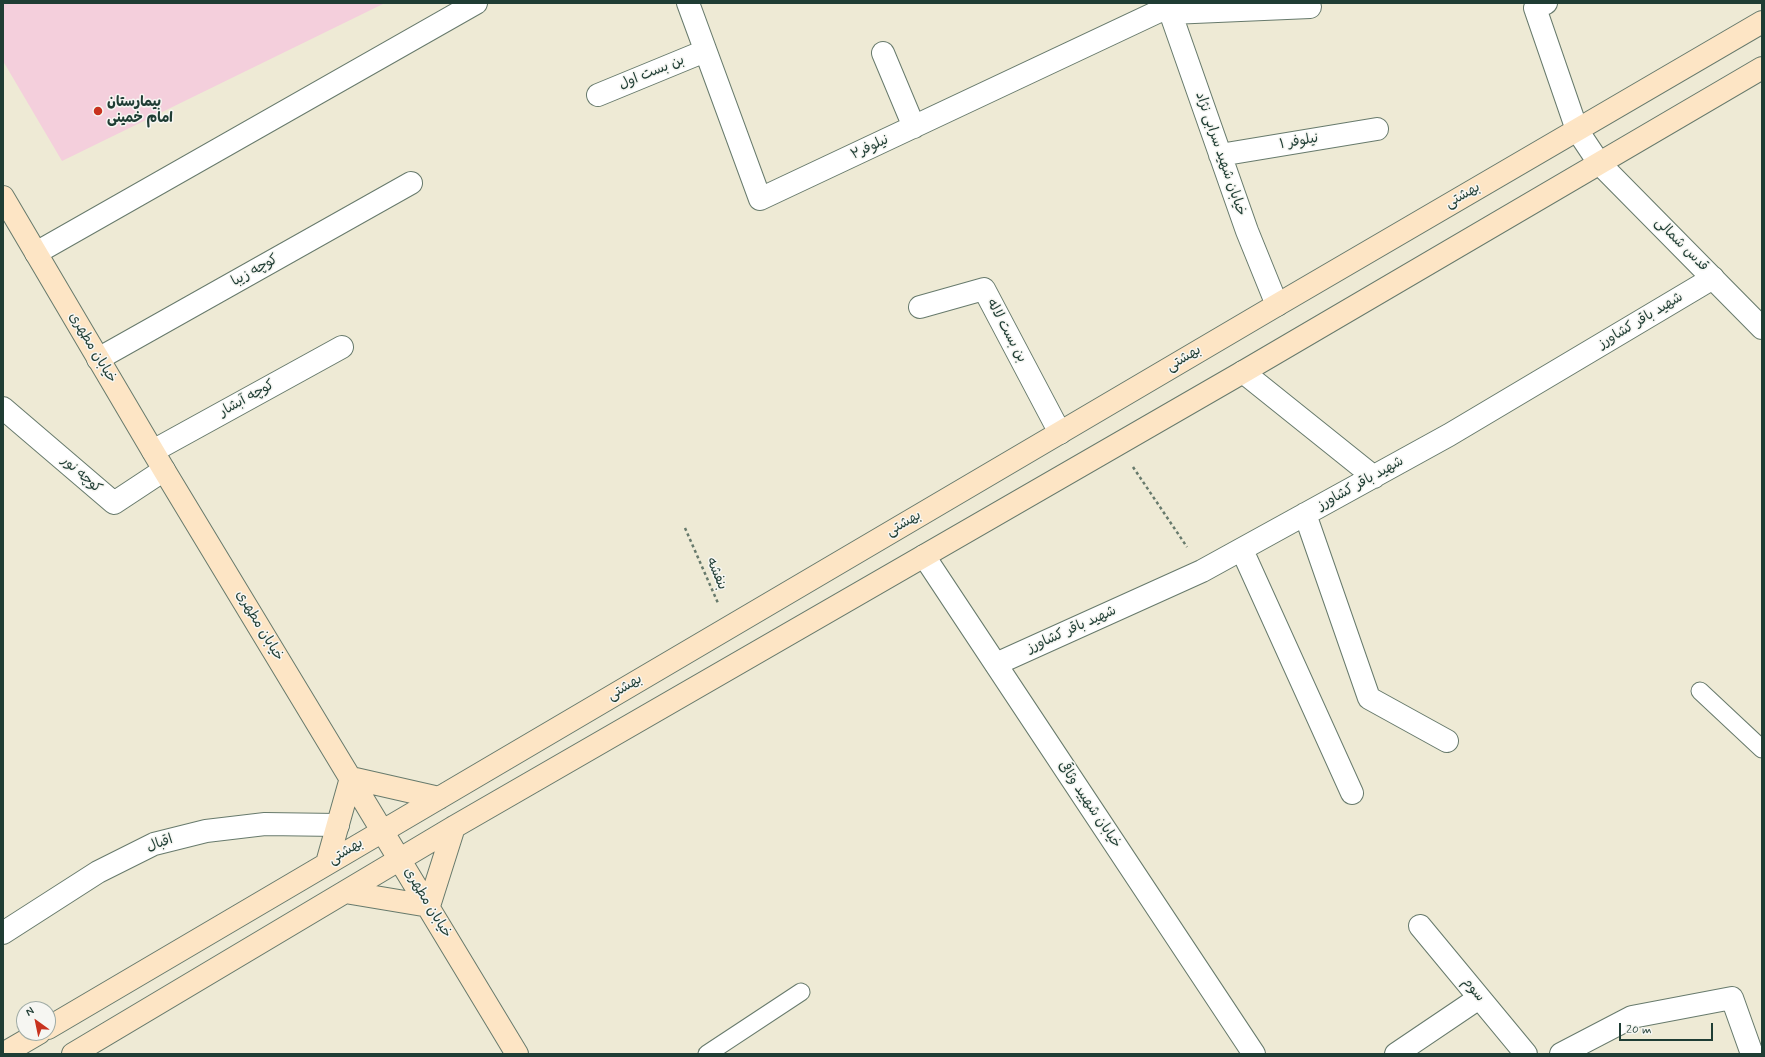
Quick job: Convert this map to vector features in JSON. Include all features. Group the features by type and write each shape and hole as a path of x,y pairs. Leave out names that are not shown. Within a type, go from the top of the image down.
{"main road":[{"name":"بهشتی","path":"56,1023 1060,432 1762,22"},
{"path":"73,1054 454,826 1243,372 1762,68"},
{"name":"خیابان مطهری","path":"3,197 164,470 429,906 517,1054"},
{"path":"327,863 351,778 439,798"},
{"path":"345,892 429,906 454,826"},
{"path":"3,1054 25,1041"}],"street":[{"path":"36,253 476,3"},
{"name":"نیلوفر۲","path":"688,3 760,199 1169,8"},
{"name":"قدس شمالی","path":"1546,3 1536,8 1577,130 1599,163 1762,328"},
{"path":"1169,8 1310,7"},
{"name":"خیابان شهید سرابی نژاد","path":"1169,8 1247,230 1277,305"},
{"name":"بن بست اول","path":"598,95 705,51"},
{"path":"883,52 914,127"},
{"name":"نیلوفر ۱","path":"1220,155 1377,129"},
{"name":"کوچه زیبا","path":"98,359 411,183"},
{"name":"شهید باقر کشاورز","path":"996,664 1202,571 1242,550 1449,435 1713,278"},
{"name":"بن بست لاله","path":"920,307 984,289 1060,432"},
{"name":"کوچه آبشار","path":"153,450 342,347"},
{"path":"1243,372 1374,477"},
{"name":"کوچه نور","path":"3,408 114,503 164,470"},
{"path":"1305,514 1369,698 1447,741"},
{"path":"1242,550 1352,793"},
{"name":"خیابان شهیید وثاقی","path":"924,556 1254,1054"},
{"name":"اقبال","path":"3,932 98,872 154,844 206,831 265,824 338,825"},
{"name":"سوم","path":"1420,926 1526,1054"},
{"path":"1396,1054 1479,998"},
{"path":"1560,1054 1632,1017 1732,998 1752,1054"}],"lane":[{"path":"1700,691 1762,749"},
{"path":"708,1054 801,992"}],"path":[{"path":"1118,444 1202,571"},
{"name":"بنفشه","path":"685,528 728,627"}],"shaded area":[{"name":"بیمارستان امام خمینی","path":"3,3 385,3 62,161 3,61"}],"place":[{"name":"بیمارستان امام خمینی","path":"98,111"}]}
